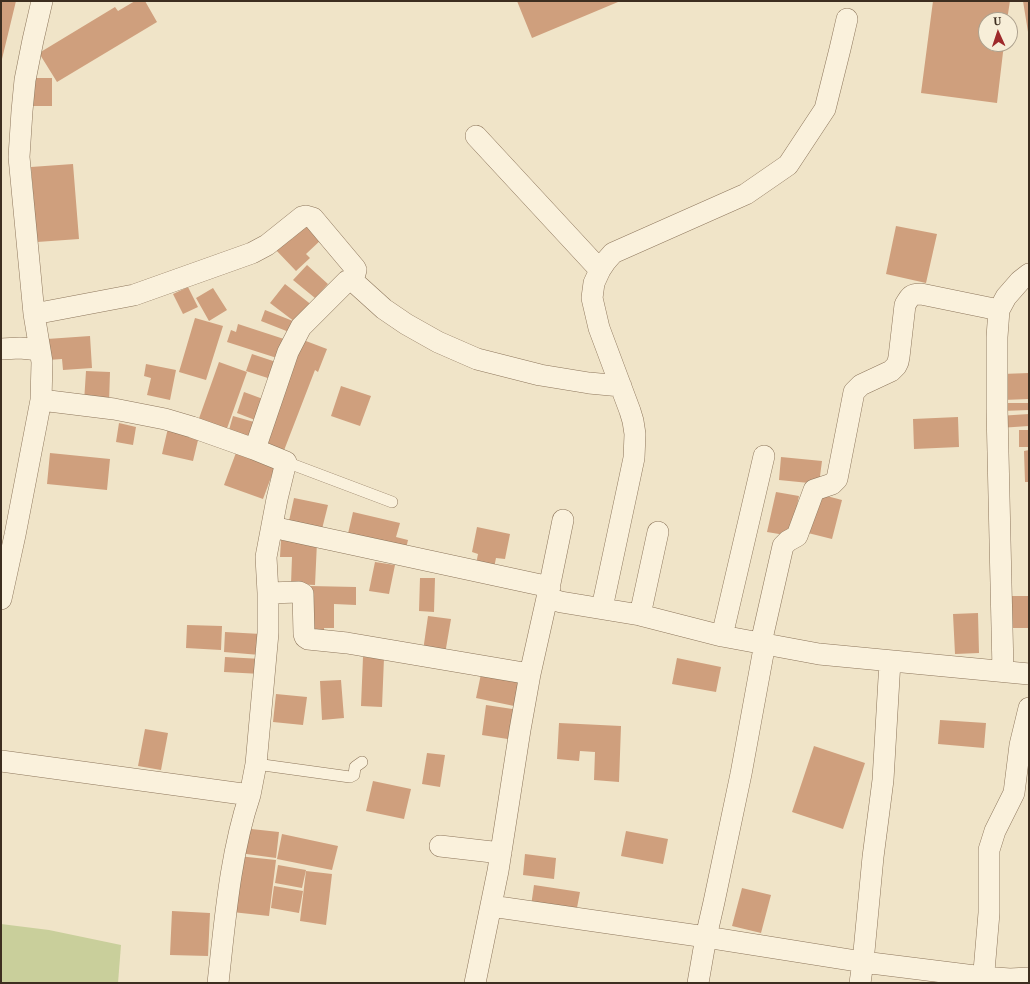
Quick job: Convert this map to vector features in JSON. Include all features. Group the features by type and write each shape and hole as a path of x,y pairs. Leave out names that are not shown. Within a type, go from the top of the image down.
{"street":[{"path":"1,599 8,533 41,400 42,362 34,314 20,156 25,80 32,40 42,1"},
{"path":"602,608 634,458 635,434 633,421 621,386 598,328 592,298 594,283 606,260 614,253 746,194 788,165 825,109 846,19"},
{"path":"476,136 600,270"},
{"path":"34,314 134,295 252,252 267,245 302,217 306,216 313,218 355,268 356,270 353,281"},
{"path":"1003,671 997,409 997,337 999,310 1006,296 1029,274"},
{"path":"254,449 288,352 301,327 347,281 353,281 384,309 406,324 438,342 477,359 540,375 589,383 621,386"},
{"path":"698,983 706,937 741,774 763,643 783,546 797,536 814,490 832,484 837,479 854,392 861,385 891,371 896,366 899,357 905,304 910,297 913,294 921,294 999,310"},
{"path":"1,349 20,348 40,350"},
{"path":"41,400 114,409 165,419 254,449 286,462 266,557 268,641 256,764 234,861 218,983"},
{"path":"722,636 764,456"},
{"path":"475,983 501,853 530,674 563,520"},
{"path":"272,527 548,593 561,602 640,615 722,636 819,654 1029,674"},
{"path":"640,615 658,532"},
{"path":"268,593 301,593 303,596 304,634 308,639 347,643 530,674"},
{"path":"860,983 883,780 890,661"},
{"path":"983,980 989,913 989,850 995,831 1014,794 1020,745 1029,708"},
{"path":"1,761 250,795"},
{"path":"440,846 501,853"},
{"path":"491,906 706,937 983,980 1029,978"}],"lane":[{"path":"286,462 392,502"},
{"path":"256,764 350,777 354,775 357,764 362,762"}],"green space":[{"path":"1,924 49,930 121,945 118,983 1,983"}],"building":[{"path":"1,1 16,1 2,59 1,59"},
{"path":"135,1 145,1 157,22 57,82 39,53 115,7 118,11"},
{"path":"517,1 618,1 618,2 532,38"},
{"path":"933,1 1010,1 1008,12 978,12 978,52 1003,52 997,103 921,93"},
{"path":"1023,1 1029,1 1029,32 1028,32"},
{"path":"31,78 52,78 52,106 31,106"},
{"path":"73,164 79,239 37,242 31,167"},
{"path":"309,223 323,238 306,254 310,258 296,271 275,249 289,236 292,239"},
{"path":"896,226 937,234 926,283 886,274"},
{"path":"307,265 328,284 315,298 293,280"},
{"path":"285,284 313,306 295,322 270,303"},
{"path":"188,287 198,307 183,314 173,294"},
{"path":"213,288 227,310 209,321 196,298"},
{"path":"265,310 293,321 289,332 261,321"},
{"path":"195,318 223,326 206,380 179,372"},
{"path":"238,324 287,340 280,359 227,342 231,330 236,332"},
{"path":"90,336 92,368 63,370 62,359 48,360 47,339"},
{"path":"298,338 327,349 318,372 315,370 283,453 260,444"},
{"path":"252,354 279,363 274,380 246,371"},
{"path":"219,362 247,372 225,434 197,424"},
{"path":"146,364 176,370 170,400 147,395 151,378 144,376"},
{"path":"86,371 110,372 109,403 84,402"},
{"path":"1029,373 1029,399 1003,400 1002,374"},
{"path":"341,386 371,396 360,426 331,416"},
{"path":"244,392 263,399 255,420 237,413"},
{"path":"1002,403 1029,403 1029,410 1002,411"},
{"path":"1029,414 1029,426 999,428 998,416"},
{"path":"233,416 261,424 255,445 227,437"},
{"path":"958,417 959,447 914,449 913,419"},
{"path":"119,423 136,427 133,445 116,442"},
{"path":"168,428 199,436 193,461 162,454"},
{"path":"1019,430 1029,430 1029,447 1019,447"},
{"path":"237,450 276,464 263,499 224,485"},
{"path":"1029,450 1029,482 1025,482 1024,451"},
{"path":"50,453 110,459 107,490 47,484"},
{"path":"781,457 822,461 819,484 779,480"},
{"path":"776,492 799,496 791,536 767,532"},
{"path":"819,494 842,500 832,539 808,533"},
{"path":"294,498 328,505 322,529 289,521"},
{"path":"353,512 400,523 396,537 408,540 405,553 347,538"},
{"path":"477,527 510,534 505,559 496,558 494,568 476,564 478,554 472,552"},
{"path":"281,540 317,542 315,585 291,584 292,557 280,557"},
{"path":"375,562 395,565 389,594 369,591"},
{"path":"420,578 435,578 434,612 419,611"},
{"path":"310,586 356,587 356,605 334,604 334,628 324,628 324,638 309,628"},
{"path":"1009,596 1029,596 1029,628 1009,628"},
{"path":"978,613 979,653 955,654 953,614"},
{"path":"428,616 451,619 445,654 423,651"},
{"path":"187,625 222,626 221,650 186,648"},
{"path":"225,632 261,634 260,655 224,652"},
{"path":"225,657 262,659 261,674 224,672"},
{"path":"363,657 384,658 382,707 361,706"},
{"path":"677,658 721,667 716,692 672,684"},
{"path":"481,674 519,681 514,706 476,698"},
{"path":"341,680 344,718 322,720 320,681"},
{"path":"276,694 307,697 303,725 273,722"},
{"path":"486,705 519,710 514,740 482,735"},
{"path":"940,720 986,723 984,748 938,744"},
{"path":"559,723 621,726 619,782 594,780 595,752 580,751 579,761 557,759"},
{"path":"145,729 168,733 161,770 138,766"},
{"path":"814,746 865,763 843,829 792,812"},
{"path":"427,753 445,755 440,787 422,784"},
{"path":"373,781 411,789 404,819 366,811"},
{"path":"242,828 279,832 276,858 239,853"},
{"path":"626,831 668,839 663,864 621,856"},
{"path":"282,834 338,846 332,870 277,859"},
{"path":"525,854 556,858 554,879 523,875"},
{"path":"238,856 276,860 269,916 232,912"},
{"path":"278,865 306,870 302,888 275,883"},
{"path":"306,871 332,874 326,925 300,921"},
{"path":"534,885 580,892 576,913 531,906"},
{"path":"274,886 303,891 299,913 271,908"},
{"path":"742,888 771,895 761,933 732,926"},
{"path":"172,911 210,913 208,956 170,955"}]}
